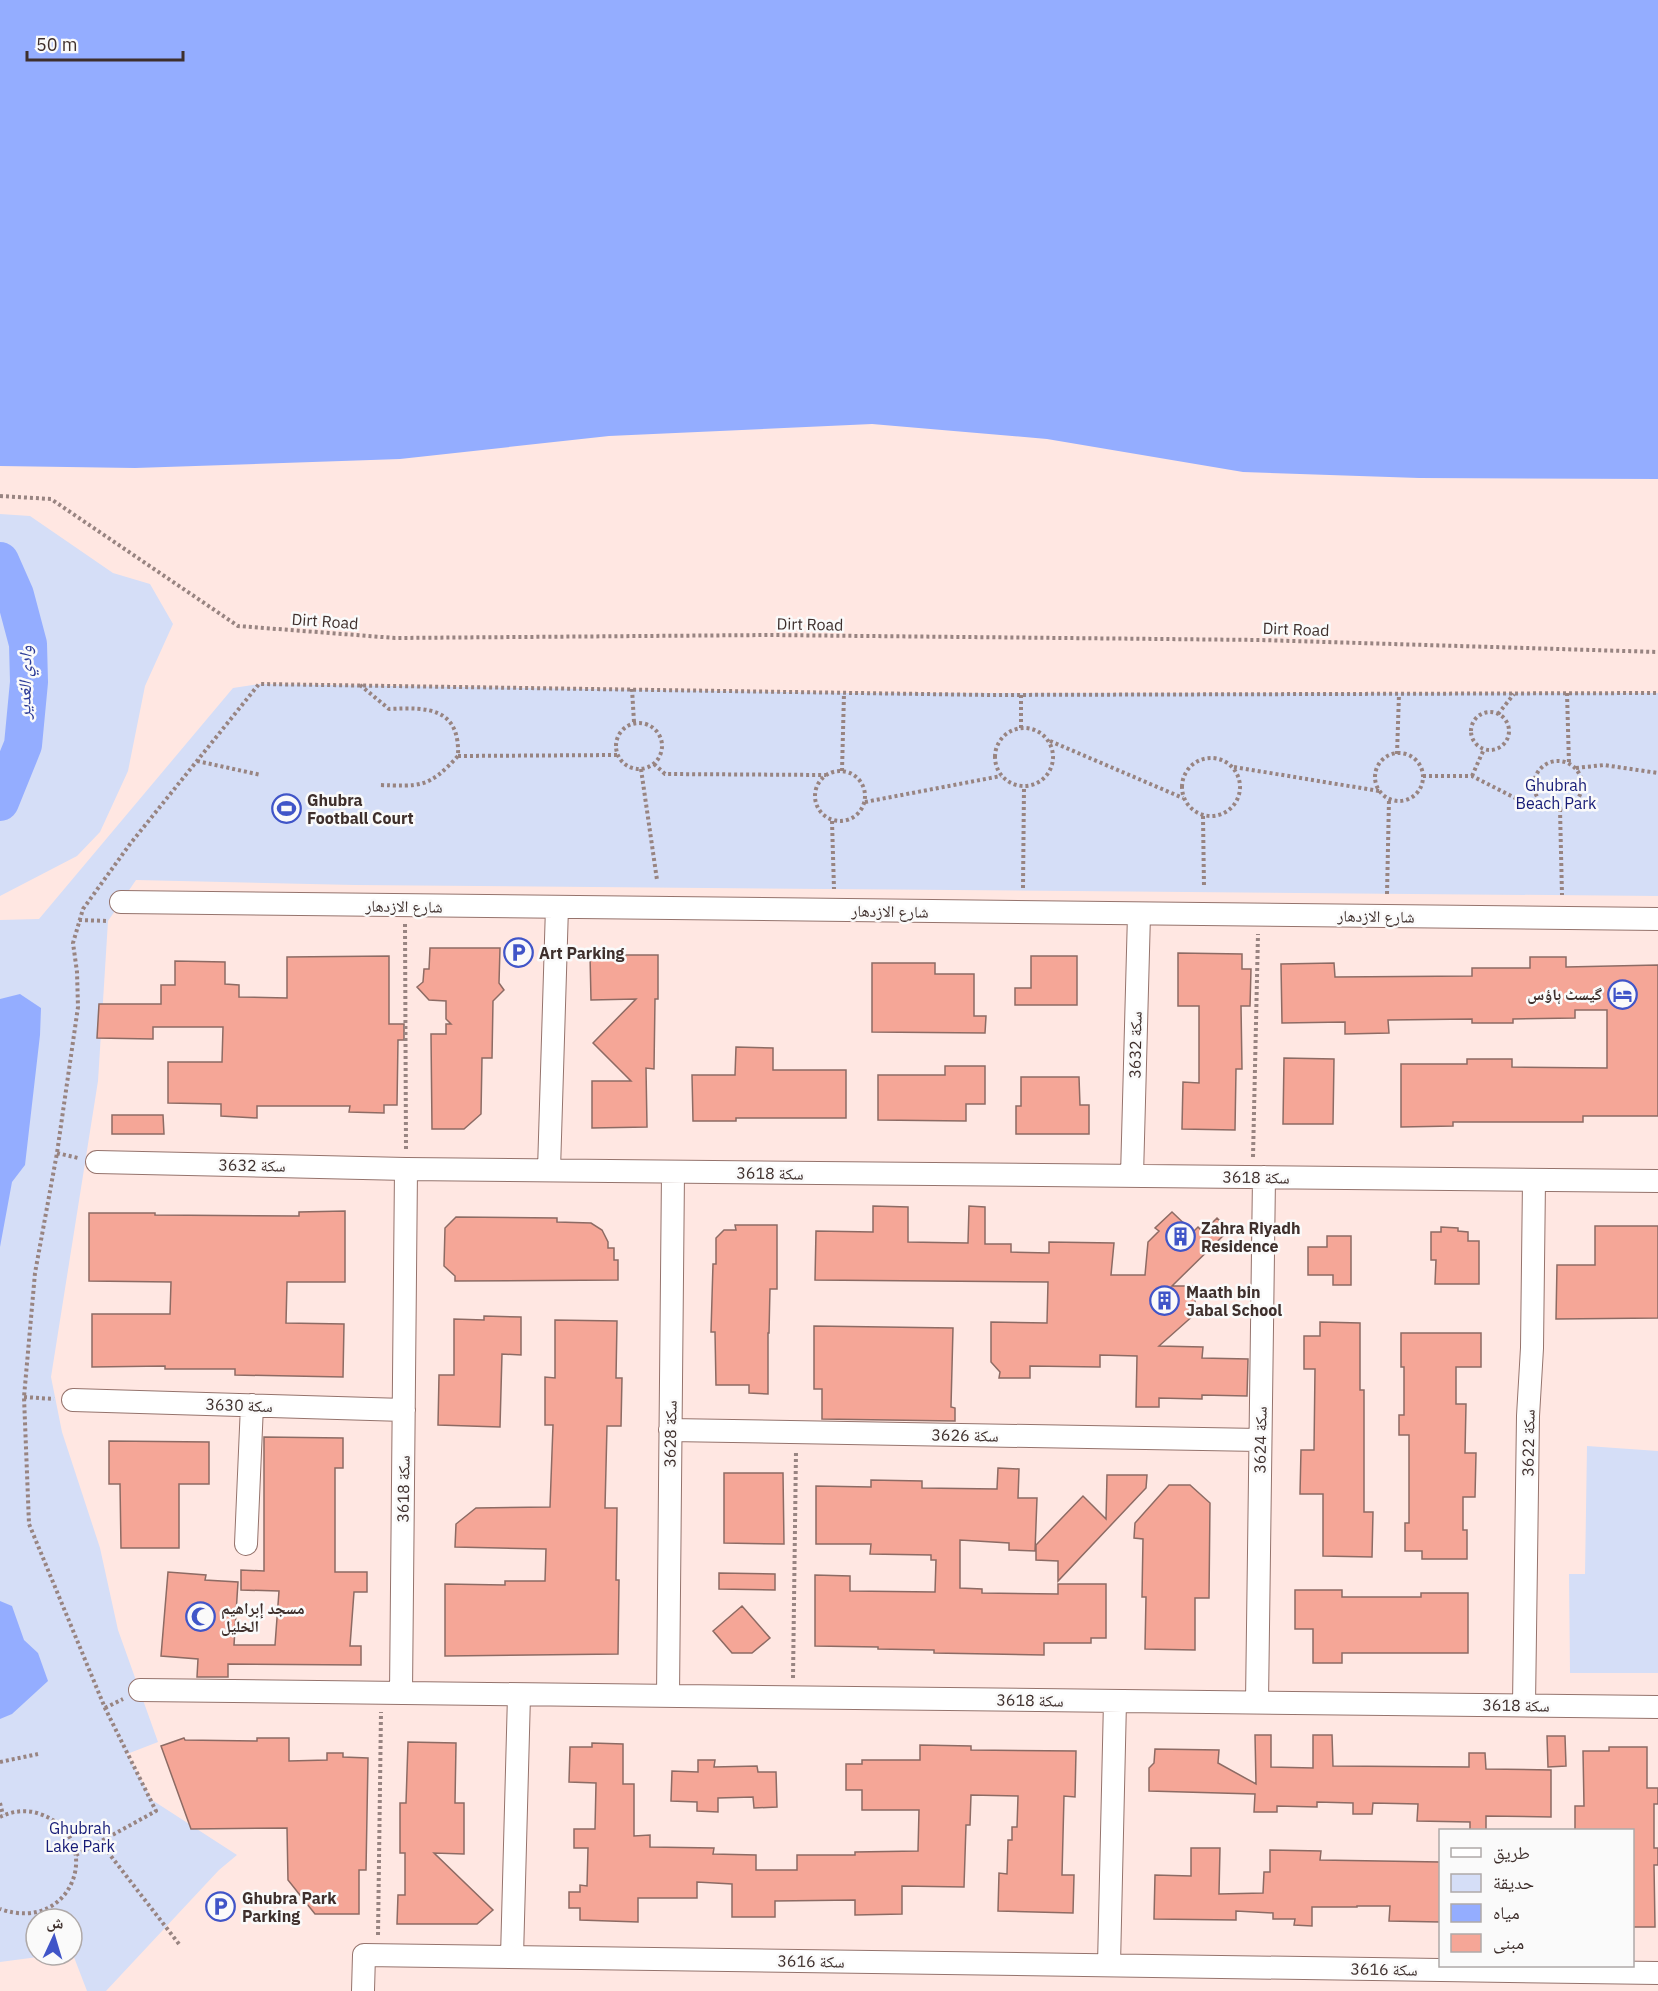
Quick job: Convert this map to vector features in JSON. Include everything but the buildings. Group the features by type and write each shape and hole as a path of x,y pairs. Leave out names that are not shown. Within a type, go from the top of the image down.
{"street":[{"name":"شارع الازدهار","path":"121,902 1658,919"},
{"path":"549,1170 557,907"},
{"name":"سكة 3632","path":"1132,1176 1139,914"},
{"name":"سكة 3632","path":"97,1162 406,1169"},
{"name":"سكة 3618","path":"391,1693 404,1410 406,1169 1658,1181"},
{"name":"سكة 3628","path":"668,1696 673,1172"},
{"name":"سكة 3624","path":"1257,1702 1260,1440 1258,1177"},
{"name":"سكة 3622","path":"1524,1705 1534,1180"},
{"name":"سكة 3630","path":"73,1400 404,1410"},
{"path":"246,1544 252,1405"},
{"name":"سكة 3626","path":"670,1430 1260,1440"},
{"name":"سكة 3618","path":"140,1690 1658,1707"},
{"path":"512,1957 519,1695"},
{"path":"1109,1965 1115,1701"},
{"path":"363,1991 364,1955 378,1955"},
{"name":"سكة 3616","path":"378,1955 1658,1973"}],"path":[{"name":"Dirt Road","path":"0,496 51,500 238,626 395,638 768,635 1248,640 1658,652"},
{"path":"76,1855 156,1810 105,1708 28,1524 24,1397 35,1273 57,1153 78,1006 73,943 83,909 107,874 259,684 1022,695 1658,693"},
{"path":"360,685 389,709 417,708 451,720 459,739 458,756 435,778 419,786 378,785"},
{"path":"632,689 634,722"},
{"path":"842,771 844,693"},
{"path":"1498,714 1514,693"},
{"path":"1567,693 1569,764"},
{"path":"1397,754 1399,694"},
{"path":"1021,728 1022,695"},
{"path":"1485,713 1498,714 1509,729 1506,741 1496,749 1484,749 1474,742 1472,724 1485,713"},
{"path":"637,723 644,723 657,731 661,737 662,753 654,764 641,769 630,768 624,764 618,755 616,743 623,729 637,723"},
{"path":"1048,740 1054,752 1051,771 1045,779 1037,784 1024,786 1009,782 1001,776 995,758 996,748 1000,739 1021,728 1036,730 1048,740 1184,799"},
{"path":"1472,776 1484,749"},
{"path":"1397,754 1409,755 1415,760 1423,776 1420,789 1415,795 1400,801 1389,799 1380,791 1375,777 1380,762 1386,757 1397,754"},
{"path":"458,756 618,755"},
{"path":"1215,758 1225,761 1238,775 1241,784 1240,794 1236,803 1222,815 1203,816 1188,806 1184,799 1183,779 1195,763 1215,758"},
{"path":"197,761 261,775"},
{"path":"1576,768 1582,783 1579,798 1567,808 1545,806 1539,800 1534,786 1539,770 1553,762 1561,761 1576,768 1604,765 1658,773"},
{"path":"654,764 665,774 826,775 842,771 858,778 863,785 865,802 862,810 856,816 849,820 832,821 819,812 814,797 819,781 826,775"},
{"path":"1233,767 1380,791"},
{"path":"641,769 657,880"},
{"path":"865,802 1001,776"},
{"path":"1423,776 1472,776 1527,804 1539,800"},
{"path":"1023,888 1024,786"},
{"path":"1387,894 1389,799"},
{"path":"1560,809 1562,895"},
{"path":"1203,816 1204,887"},
{"path":"832,821 834,889"},
{"path":"405,906 406,1169"},
{"path":"1258,915 1258,1177"},
{"path":"79,920 108,921"},
{"path":"24,1397 73,1400"},
{"path":"793,1698 797,1432"},
{"path":"378,1955 391,1693"},
{"path":"0,1762 38,1754"},
{"path":"0,1803 2,1816 19,1811 34,1812 49,1817 62,1827 71,1839 76,1855 71,1887 60,1900 47,1909 31,1914 15,1914 0,1909"},
{"path":"100,1842 179,1944"}],"green space":[{"path":"0,514 30,516 113,573 150,584 173,624 145,686 128,771 100,832 77,856 0,896"},
{"name":"Ghubrah Beach Park","path":"259,684 843,693 1658,693 1658,896 355,885 136,880 108,921 98,1081 51,1377 62,1432 100,1548 118,1630 158,1742 127,1754 152,1800 237,1855 219,1870 106,1991 87,1991 78,1967 84,1967 84,1907 24,1907 24,1959 0,1962 0,920 39,919 233,688"},
{"path":"1587,1446 1658,1451 1658,1673 1570,1673 1569,1574 1585,1574"}],"water":[{"path":"0,0 1658,0 1658,479 1419,478 1243,472 1047,439 872,424 609,436 400,459 135,468 0,466"},
{"path":"20,994 41,1008 40,1035 25,1165 12,1182 0,1247 0,999"},
{"path":"0,1601 12,1606 24,1640 38,1653 48,1681 12,1714 0,1719"}],"waterway":[{"name":"وادي الغدير","path":"0,561 15,595 28,644 29,682 23,745 0,802"}],"place":[{"name":"Ghubra Football Court","path":"286,809"},
{"name":"Art Parking","path":"518,953"},
{"name":"گیسٹ ہاؤس","path":"1623,994"},
{"name":"Zahra Riyadh Residence","path":"1180,1237"},
{"name":"Maath bin Jabal School","path":"1165,1301"},
{"name":"مسجد إبراهيم الخليل","path":"200,1617"},
{"name":"Ghubra Park Parking","path":"221,1907"}],"park label":[{"name":"Ghubrah Lake Park","path":"80,1837"}]}
